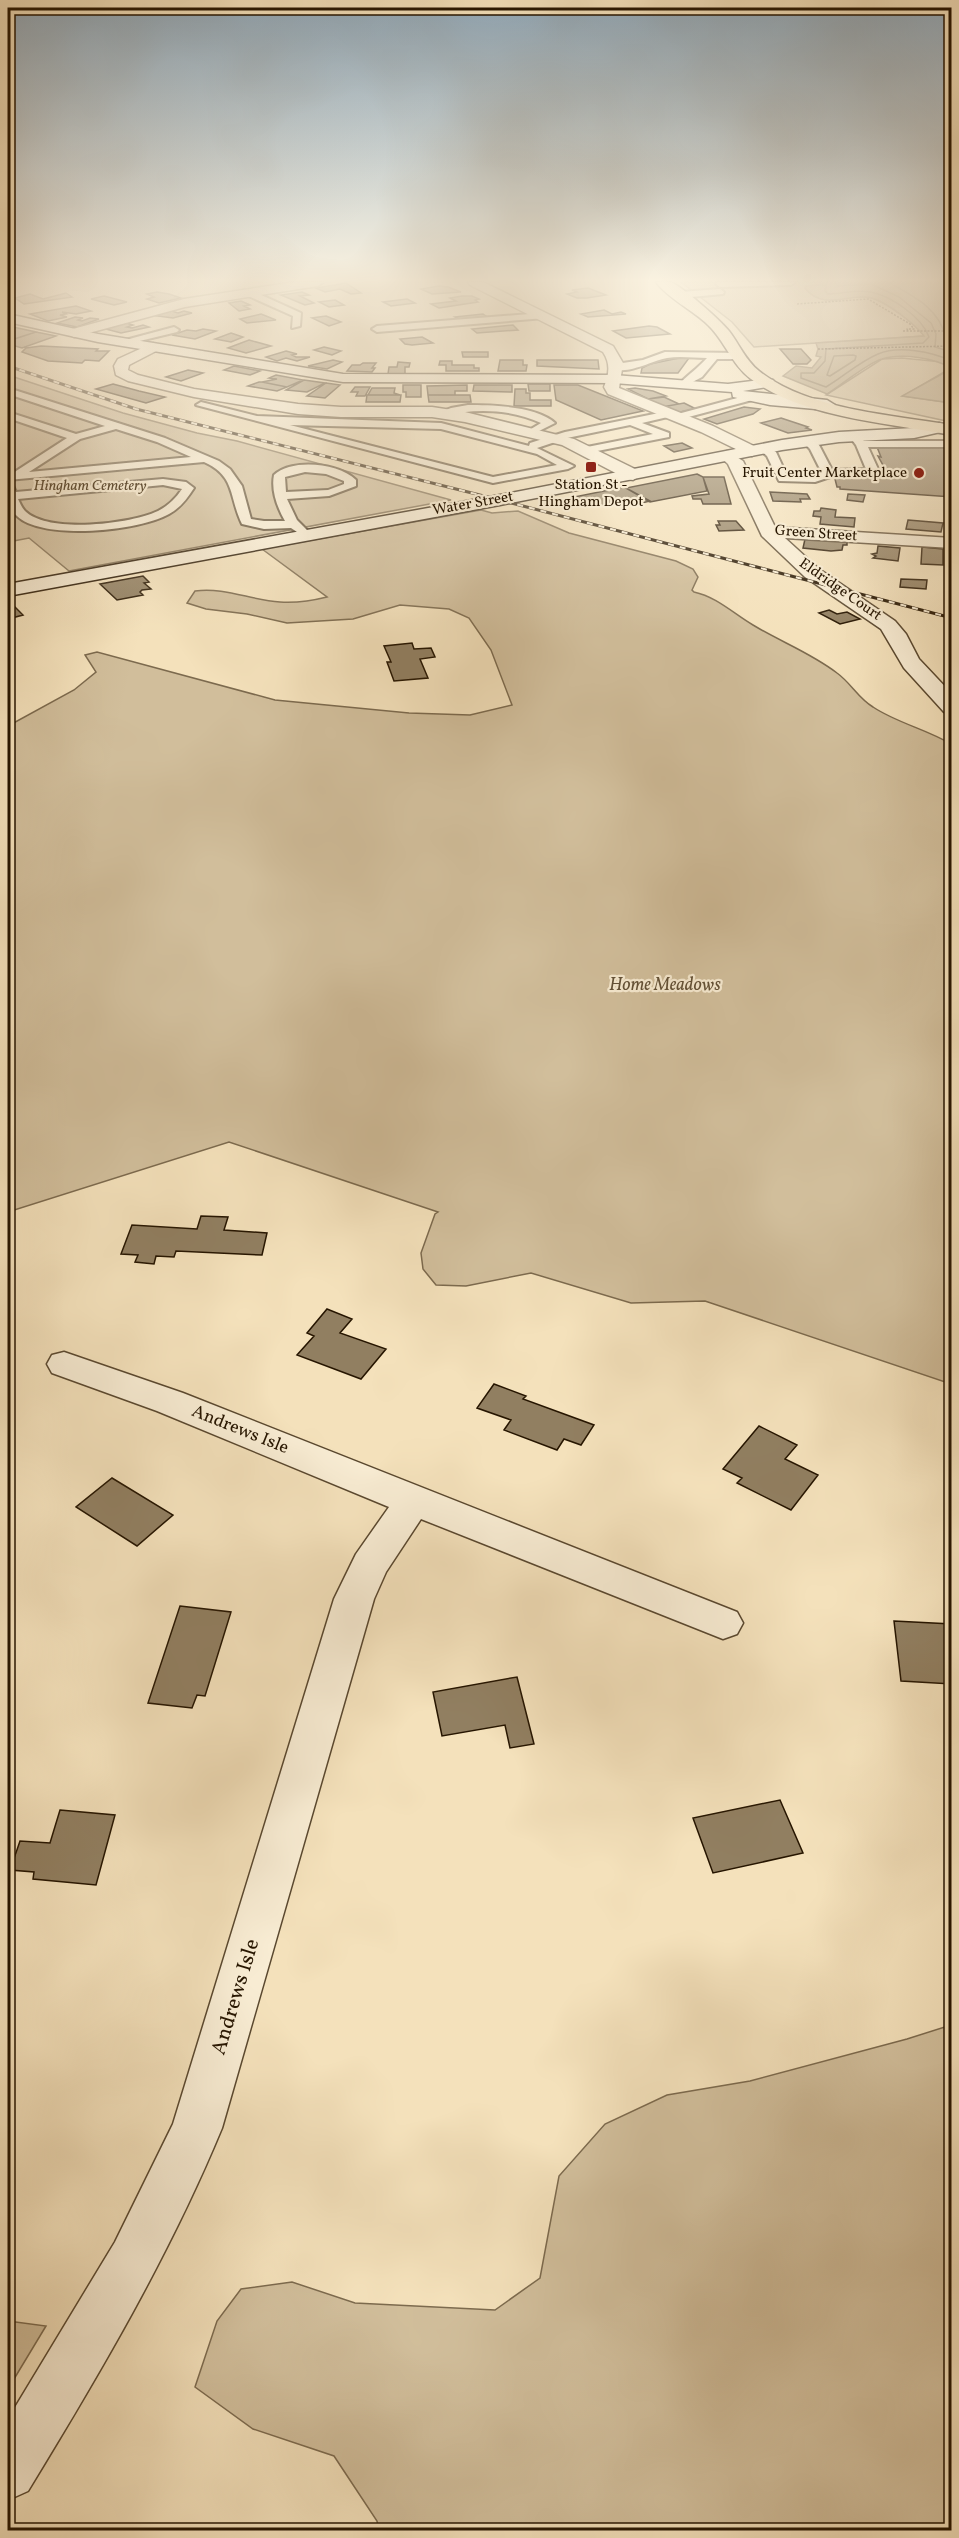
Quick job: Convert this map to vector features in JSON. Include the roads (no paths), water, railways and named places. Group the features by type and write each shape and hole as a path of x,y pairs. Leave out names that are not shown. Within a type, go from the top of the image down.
{"main road":[{"path":"812,400 945,429"}],"street":[{"path":"238,400 332,412 443,413 529,440 554,438 586,450 633,475"},
{"path":"636,400 758,450"},
{"path":"784,400 827,405"},
{"name":"Water Street","path":"8,590 300,529 633,475 807,441 857,440 945,429"},
{"name":"Green Street","path":"727,456 735,461 768,532 951,543"},
{"name":"Eldridge Court","path":"768,532 812,573 888,625 898,636 912,664 951,707"},
{"name":"Andrews Isle","path":"64,1364 170,1402 413,1502 516,1539 723,1623"},
{"name":"Andrews Isle","path":"8,2471 86,2346 145,2241 178,2174 197,2128 354,1599 376,1555 413,1502"}],"lane":[{"path":"8,408 25,400"},
{"path":"33,400 161,440 207,459 226,471 236,486 246,521 300,529"},
{"path":"554,438 673,416 738,400"},
{"path":"219,409 241,401"},
{"path":"201,405 493,480 568,466 541,452 529,440 435,426 310,423 259,419"},
{"path":"8,415 76,438"},
{"path":"586,450 665,435 634,423"},
{"path":"9,486 76,438 116,426"},
{"path":"90,468 161,440"},
{"path":"758,450 772,454 783,479 815,479 828,474 866,474 872,471 857,440 951,444"},
{"path":"807,441 815,447 828,474"},
{"path":"607,460 628,457"},
{"path":"9,486 90,468 207,459"},
{"path":"282,496 329,494 350,486 350,480 344,476 313,469 293,469 282,473 278,478 282,496 300,529"},
{"path":"9,486 163,482 182,483 188,488 166,511 144,520 78,527 35,522 17,524"},
{"path":"9,486 13,511 35,522"}],"water":[{"path":"933,400 951,400 951,403"}],"railway":[{"path":"111,400 136,409 500,500 952,618"}],"place":[{"name":"Station St - Hingham Depot","path":"591,467"},
{"name":"Fruit Center Marketplace","path":"919,473"}],"park label":[{"name":"Hingham Cemetery","path":"90,486"},
{"name":"Home Meadows","path":"665,985"}]}
